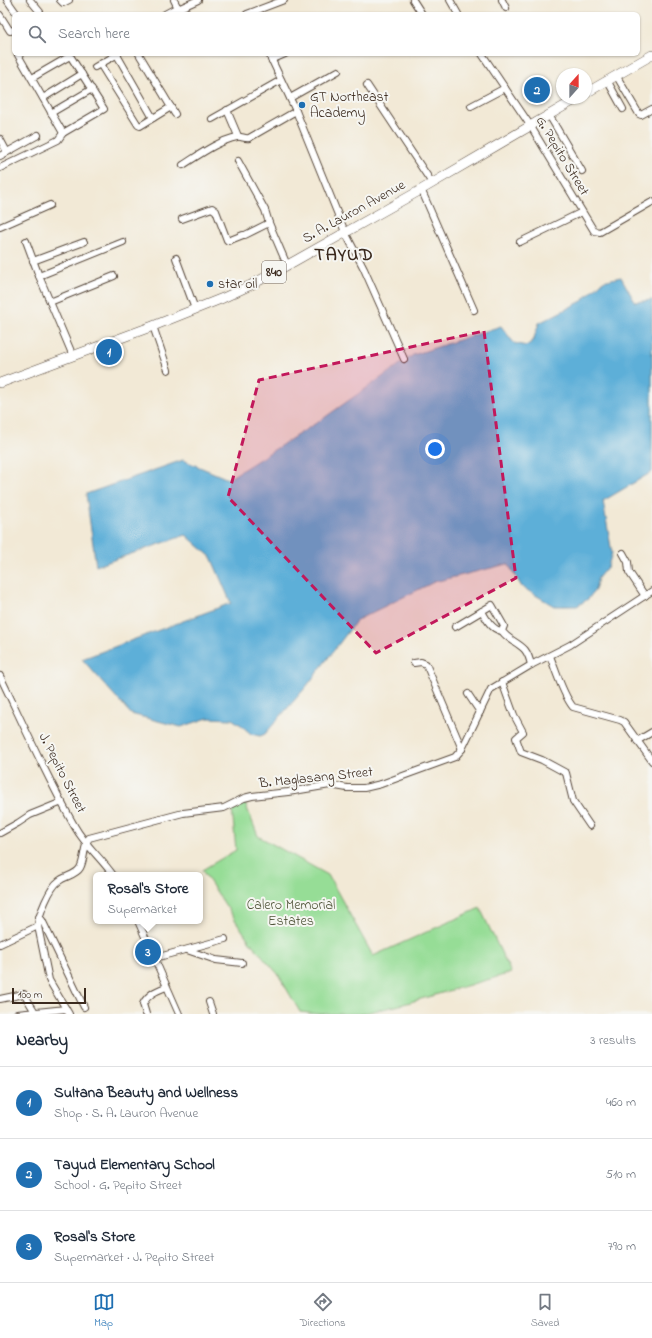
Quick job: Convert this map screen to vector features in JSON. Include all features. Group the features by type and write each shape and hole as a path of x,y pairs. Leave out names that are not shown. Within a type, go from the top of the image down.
{"highway":[{"path":"592,89 652,54"},
{"name":"S. A. Lauron Avenue","path":"0,383 153,326 251,284 421,190 568,104"}],"street":[{"path":"7,0 15,12"},
{"path":"30,0 40,12"},
{"path":"60,0 64,3 70,0"},
{"path":"174,0 179,10 198,0"},
{"path":"254,12 284,0"},
{"path":"413,0 421,12"},
{"path":"450,0 457,12"},
{"path":"502,0 506,8"},
{"path":"0,15 10,31 12,30"},
{"path":"19,56 63,133"},
{"path":"32,78 67,56"},
{"path":"0,168 58,140 63,133 104,109 70,56"},
{"path":"114,56 97,66 137,124 140,126 171,107"},
{"path":"118,56 153,118"},
{"path":"140,56 175,114"},
{"name":"G. Pepito Street","path":"483,56 530,125 594,231 600,232 652,202"},
{"path":"270,57 296,111 345,232 364,269 404,360"},
{"path":"290,98 338,71"},
{"path":"43,98 82,74"},
{"path":"616,75 639,114 641,115 652,109"},
{"path":"212,119 281,80"},
{"path":"607,80 623,109"},
{"path":"367,85 432,183"},
{"path":"471,106 505,88"},
{"path":"51,113 92,89"},
{"path":"227,110 238,136"},
{"path":"182,165 226,140 238,136 245,139 249,138 296,111"},
{"path":"549,115 582,171"},
{"path":"0,156 38,135"},
{"path":"0,139 7,152"},
{"path":"238,161 265,210 268,223 287,265"},
{"path":"421,190 474,310"},
{"path":"0,227 50,205"},
{"path":"182,219 212,208 216,211 228,241 245,235 268,223"},
{"path":"520,242 582,212"},
{"path":"26,241 39,276 73,356"},
{"path":"33,261 84,242"},
{"path":"39,276 123,242"},
{"path":"176,258 195,309"},
{"path":"50,302 114,276"},
{"path":"153,326 168,370"},
{"path":"623,553 628,562 629,572 645,596"},
{"name":"B. Maglasang Street","path":"86,843 92,836 183,813 224,808 244,798 252,796 330,786 364,788 441,763 455,756 462,749 491,689 531,665 570,645 652,591"},
{"path":"454,627 492,605 504,626 502,631"},
{"path":"482,611 497,630 502,631 506,637 524,650 531,665"},
{"path":"550,656 567,696 574,706 620,720 651,757"},
{"path":"414,663 421,662 426,664 462,749"},
{"name":"J. Pepito Street","path":"0,676 75,827 86,843 111,872"},
{"path":"502,682 514,715 523,732 516,738 521,752 552,765 566,773 573,801 590,826"},
{"path":"468,694 480,712"},
{"path":"637,741 652,732"},
{"path":"0,833 18,824 30,815 62,802"},
{"path":"21,1014 68,1011 49,980 38,926 39,917 54,885 59,880 77,872 80,868 86,843"},
{"path":"39,917 42,920 84,1007"},
{"path":"139,924 179,1014"},
{"path":"0,944 38,926"},
{"path":"155,958 225,939"},
{"path":"188,950 216,960 242,963"},
{"path":"146,1014 144,1004 146,999 154,992 166,987"},
{"path":"0,999 24,994 35,1012"},
{"path":"209,1002 213,1014"}],"highlighted area":[{"path":"484,331 516,578 376,653 228,497 259,380"}],"green space":[{"name":"Calero Memorial Estates","path":"245,803 258,836 328,875 373,956 480,908 511,973 400,1005 361,1014 317,1014 300,1012 278,974 250,942 202,870 236,850 232,808"}],"water":[{"path":"621,277 635,302 652,300 652,472 603,501 612,553 608,566 598,578 595,590 588,599 577,606 554,606 522,587 508,564 434,582 357,620 306,687 265,734 260,736 251,734 232,719 208,718 181,727 131,714 82,659 231,603 211,557 186,535 96,566 86,494 183,460 228,479 321,420 413,355 501,326 514,343 526,346 533,341 539,323 582,301 603,281"}],"place":[{"name":"Tayud Elementary School","path":"537,90"},
{"name":"GT Northeast Academy","path":"302,105"},
{"name":"star oil","path":"210,284"},
{"name":"Sultana Beauty and Wellness","path":"109,352"},
{"name":"Rosal's Store","path":"148,952"}],"district":[{"name":"TAYUD","path":"344,256"}]}
